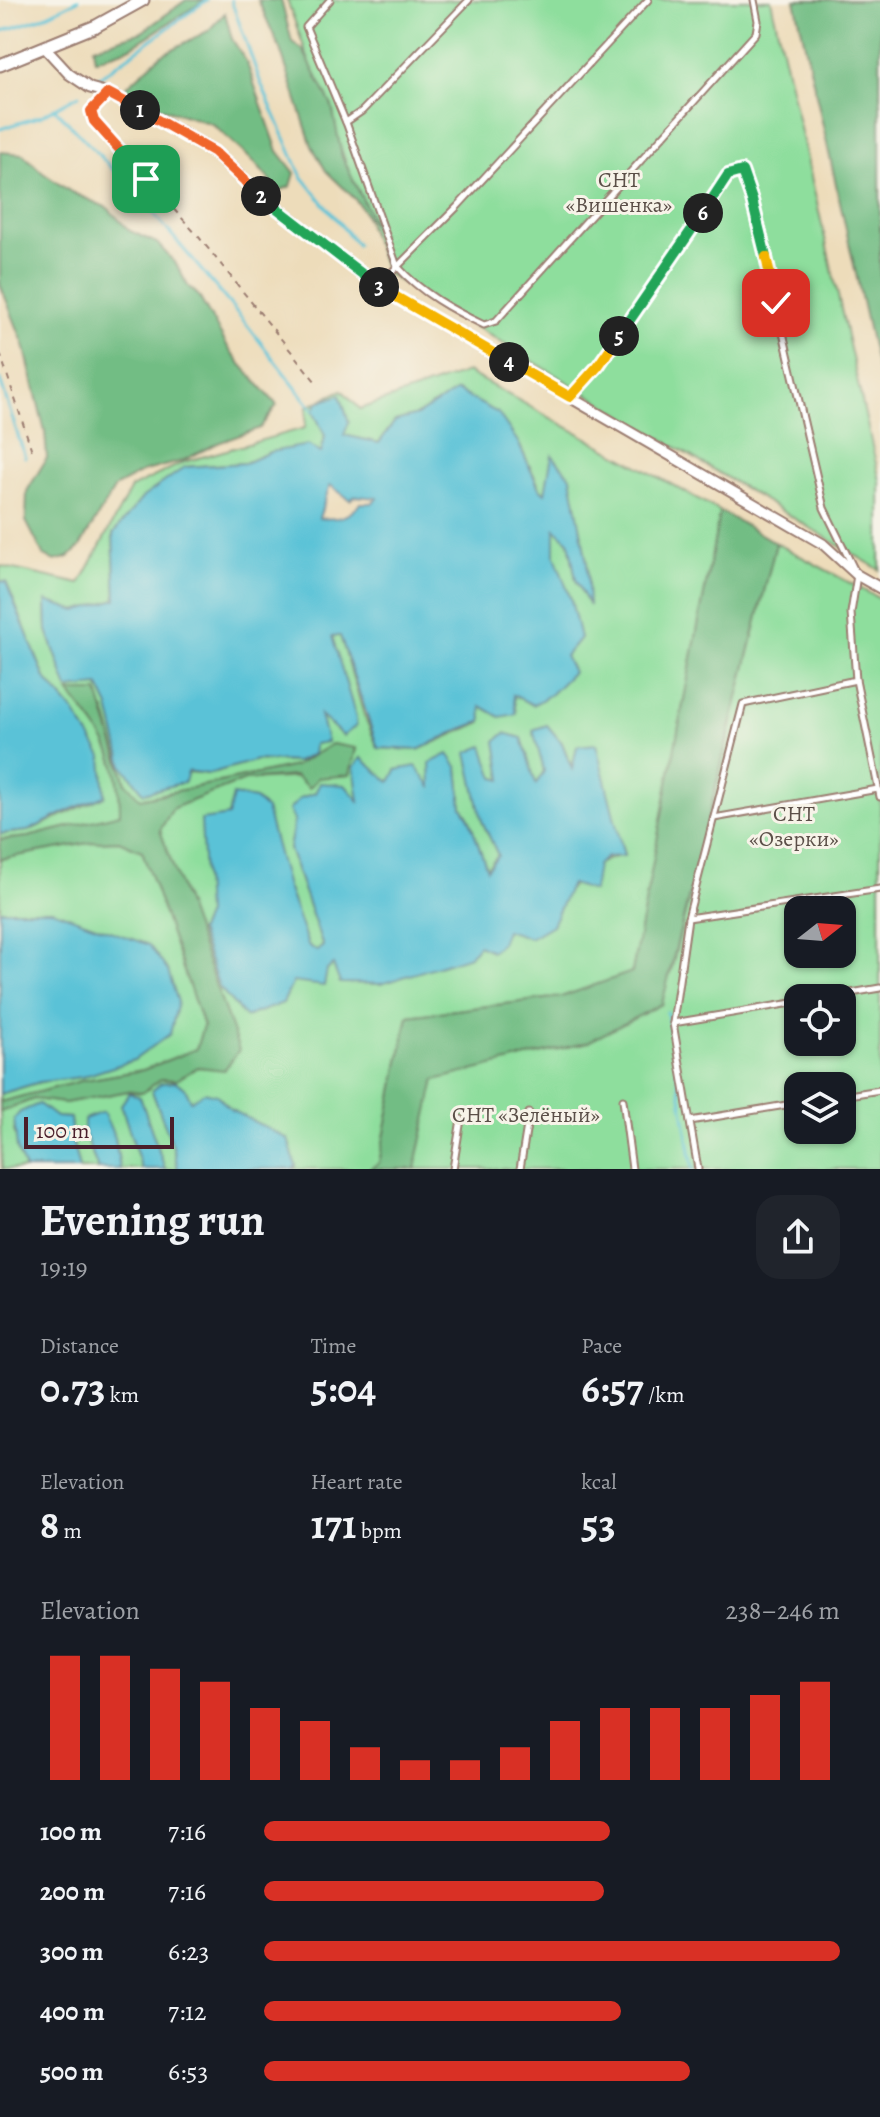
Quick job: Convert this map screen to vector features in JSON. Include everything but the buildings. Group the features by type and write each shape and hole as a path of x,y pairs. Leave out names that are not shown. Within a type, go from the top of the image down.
{"street":[{"path":"0,65 96,26 143,0"},
{"path":"45,48 69,74 90,88 108,93 155,117 214,152 265,199 378,286 823,544 857,575 880,588"}],"lane":[{"path":"330,0 306,27 346,122 397,266 450,309 484,325 496,321 756,33 758,21 754,0"},
{"path":"346,122 362,111 469,0"},
{"path":"378,286 457,207 648,0"},
{"path":"570,397 598,366 728,175 742,171 752,200 824,508 857,575 851,613 856,680 880,797"},
{"path":"698,1169 673,1023 688,918 743,704 856,680"},
{"path":"714,818 878,789"},
{"path":"688,918 880,889"},
{"path":"856,992 880,988"},
{"path":"673,1023 784,1004"},
{"path":"856,1094 880,1090"},
{"path":"623,1100 632,1169"},
{"path":"690,1121 784,1105"},
{"path":"520,1169 529,1113"},
{"path":"453,1169 461,1119"}],"path":[{"path":"108,93 91,111 94,121 198,236 315,381"},
{"path":"0,353 33,454"}],"green space":[{"path":"186,0 205,0 131,47 95,60 93,47 142,32"},
{"path":"258,0 281,0 292,42 303,50 332,106 342,157 381,237 355,199 326,171 312,146 280,49"},
{"name":"СНТ «Вишенка»","path":"287,0 771,0 880,481 880,570 386,273"},
{"path":"795,0 880,0 880,382"},
{"path":"225,13 232,39 246,61 278,151 295,173 291,186 279,191 254,162 212,124 161,108 124,89 161,55 208,31"},
{"path":"0,152 23,154 43,173 71,192 108,208 130,231 157,243 198,295 232,354 277,405 260,428 218,443 182,461 142,472 116,486 79,548 69,557 55,561 44,556 26,521 27,491 47,458 45,432 24,345 0,284"},
{"path":"467,372 720,511 632,973 561,997 408,1016 379,1163 369,1169 293,1169 296,1166 251,1122 230,1109 217,1095 191,1101 152,1091 173,1146 178,1169 165,1169 140,1098 130,1093 121,1105 142,1169 120,1169 115,1138 84,1132 98,1169 79,1169 70,1118 48,1113 14,1130 25,1169 2,1169 0,1112 34,1099 65,1103 128,1091 142,1093 161,1079 176,1080 198,1067 224,1069 195,933 160,830 173,808 245,780 349,775 356,749 332,744 295,766 140,799 126,783 105,710 70,693 110,746 117,768 121,814 28,837 0,840 0,834 28,831 105,796 74,712 45,678 6,582 0,581 0,566 80,584 131,488 184,462 305,428 307,407 342,390 360,409","holes":["457,391 518,442 545,494 548,482 570,477 587,563 588,603 576,580 569,541 555,528 554,556 571,600 564,656 513,695 516,714 480,705 482,722 418,750 378,748 364,715 340,635 331,636 356,718 343,736 319,713 326,742 314,744 313,754 297,762 257,760 208,774 123,766 109,707 98,685 68,688 47,630 46,602 77,611 116,599 113,534 185,467 245,463 270,452 321,453 325,436 343,435 379,443 395,421 417,415","562,743 573,770 617,830 624,855 591,868 566,894 477,945 333,964 327,970 293,982 199,931 206,914 287,887 308,945 317,952 323,946 289,849 300,798 315,793 359,802 361,758 390,783 432,789 458,768 462,807 469,818 486,869 498,855 482,821 494,778 536,785"]},
{"path":"720,511 776,543 662,1004 588,1042 435,1080 415,1169 369,1169 379,1163 408,1016 561,997 632,972"},
{"name":"СНТ «Озерки»","path":"776,543 880,599 880,1169 415,1169 434,1080 588,1042 671,971"},
{"path":"69,692 98,692 126,783 140,799 295,766 332,744 356,748 350,775 318,778 309,788 295,776 245,780 173,808 160,830 239,1050 224,1070 198,1067 176,1080 161,1079 142,1093 128,1091 65,1103 34,1099 0,1112 0,1102 85,1080 143,1070 196,1049 203,1026 142,851 119,841 94,842 0,859 0,840 28,837 120,814 117,775 108,747"},
{"path":"119,841 142,851 203,1026 196,1049 143,1070 85,1080 0,1102 0,1094 40,1082 82,1077 0,910 0,859 94,842"}],"water":[{"path":"457,391 498,413 518,442 539,488 545,493 552,455 571,477 587,563 589,606 576,580 569,541 555,529 555,556 571,600 580,638 565,656 573,672 551,694 533,705 513,695 516,714 500,717 481,706 482,721 418,750 378,748 340,636 332,636 356,726 343,736 320,715 327,742 314,744 313,754 297,762 257,760 208,774 188,771 185,782 144,793 123,766 109,707 99,686 68,689 47,630 46,601 77,611 116,599 113,534 143,497 185,467 245,463 270,452 308,445 321,453 325,436 313,410 319,402 340,395 349,422 344,435 379,443 395,421 417,415","holes":["330,485 350,500 355,496 378,498 372,503 360,503 352,512 342,516 319,518"]},
{"path":"0,581 6,582 45,678 74,712 102,756 105,796 28,831 0,834"},
{"path":"547,725 562,743 572,769 577,746 596,744 624,856 607,857 597,865 593,891 571,884 552,925 530,938 506,930 501,943 492,951 478,945 470,956 381,984 340,983 333,965 327,970 324,986 293,982 283,1003 245,1017 219,987 199,931 206,914 201,820 228,816 233,795 255,799 266,809 287,887 308,945 317,951 323,946 289,849 294,821 289,810 300,798 315,793 320,783 345,785 359,801 354,767 361,758 390,782 396,770 416,766 431,787 430,763 448,754 458,768 462,807 487,869 498,855 482,821 467,753 483,746 494,778 502,780 496,741 505,733 522,738 536,784 544,771 533,730"},
{"path":"0,910 52,910 149,945 168,971 178,1002 170,1034 134,1060 82,1077 40,1082 0,1094"},
{"path":"176,1082 185,1088 191,1101 204,1092 217,1095 230,1109 288,1139 296,1166 293,1169 178,1169 173,1146 152,1091 161,1083"},
{"path":"129,1093 140,1097 165,1169 142,1169 121,1105"},
{"path":"39,1104 56,1117 70,1118 79,1169 25,1169 17,1149 14,1119 20,1112"},
{"path":"103,1112 115,1138 120,1169 98,1169 84,1132 84,1119"}],"waterway":[{"path":"0,32 41,18 78,0"},
{"path":"94,81 207,0"},
{"path":"231,0 260,81 301,175 357,245"},
{"path":"0,129 41,116 79,95"},
{"path":"54,108 145,203 244,321 313,410"},
{"path":"0,380 25,457"},
{"path":"667,1012 693,1169"}],"route":[{"path":"146,179 94,121 91,111 108,93 214,152 265,199 378,286 570,397 598,366 728,175 742,171 752,200 776,303"}],"park label":[{"name":"СНТ «Зелёный»","path":"526,1114"}]}
